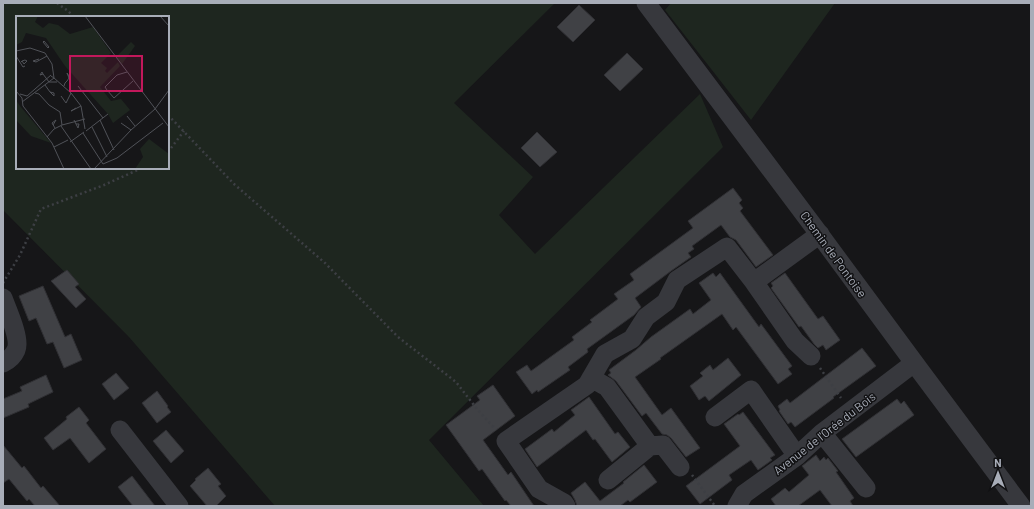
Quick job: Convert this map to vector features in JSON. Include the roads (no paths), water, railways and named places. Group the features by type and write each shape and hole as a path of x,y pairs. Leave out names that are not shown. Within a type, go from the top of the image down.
{"street":[{"name":"Chemin de Pontoise","path":"646,3 820,234 1021,506"},
{"path":"754,282 820,234"},
{"path":"566,506 564,503 539,489 506,441 587,385 605,354 632,339 646,317 666,302 677,280 728,247 795,341 811,356"},
{"path":"3,298 16,336 17,349 10,359 3,363"},
{"name":"Avenue de l'Orée du Bois","path":"737,506 744,494 797,456 822,433 914,363"},
{"path":"591,378 607,387 650,446"},
{"path":"715,417 750,390 797,456"},
{"path":"120,430 179,506"},
{"path":"822,433 866,488"},
{"path":"608,480 650,446 663,445 680,467"}]}
